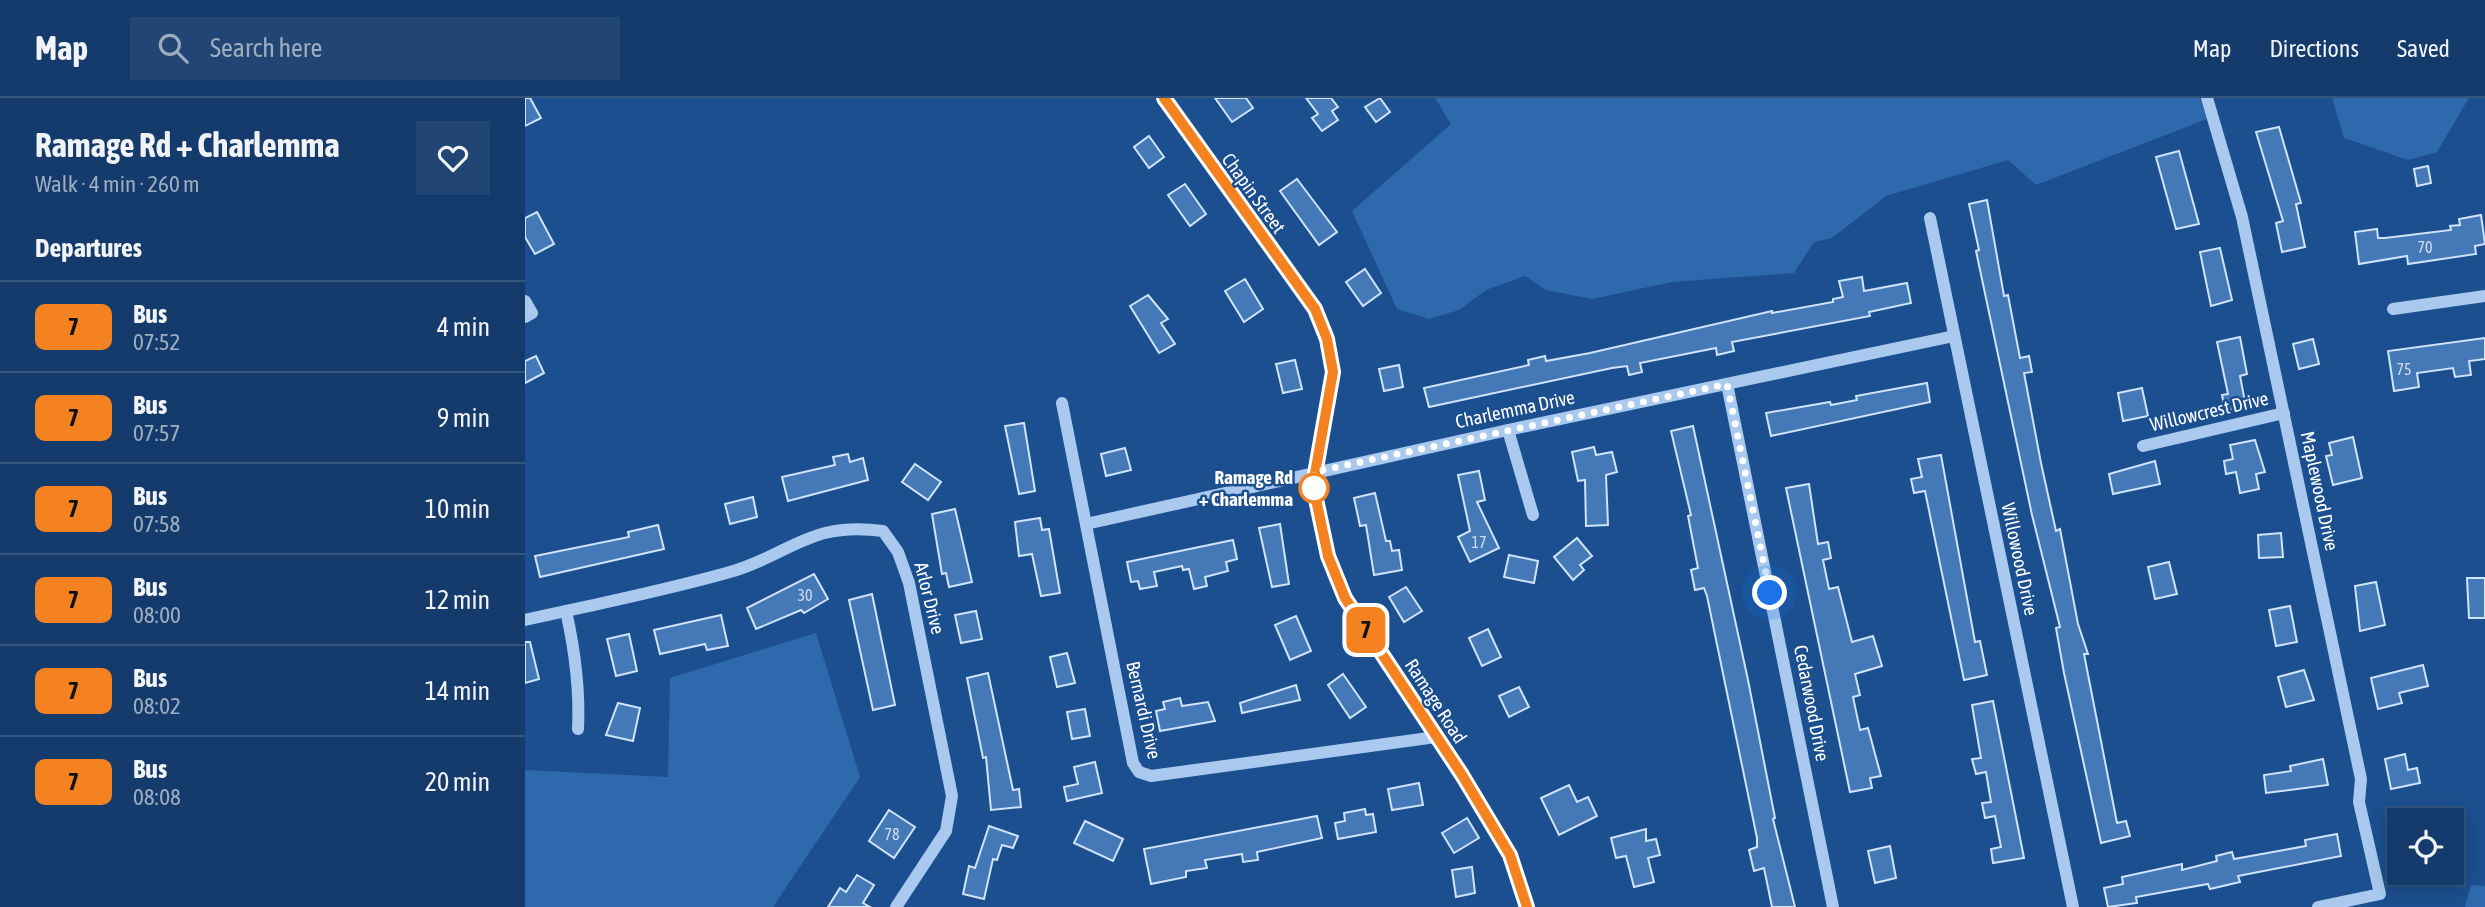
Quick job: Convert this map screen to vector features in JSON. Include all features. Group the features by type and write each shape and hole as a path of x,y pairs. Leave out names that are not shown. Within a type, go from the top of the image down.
{"street":[{"name":"Chapin Street","path":"1164,98 1315,309"},
{"name":"Maplewood Drive","path":"2207,98 2242,217 2361,779 2359,802 2380,894 2318,907"},
{"name":"Willowood Drive","path":"1930,218 2073,907"},
{"path":"2393,309 2485,296"},
{"path":"525,301 529,315"},
{"name":"Ramage Road","path":"1315,309 1327,339 1333,372 1313,485 1328,556 1345,598 1510,855 1527,907"},
{"name":"Charlemma Drive","path":"1086,524 1508,430 1954,337"},
{"name":"Cedarwood Drive","path":"1727,384 1833,907"},
{"name":"Bernardi Drive","path":"1062,402 1133,763 1144,776 1436,737"},
{"name":"Willowcrest Drive","path":"2143,446 2284,413"},
{"path":"1508,430 1534,515"},
{"name":"Arlor Drive","path":"525,620 737,570 799,540 823,532 858,527 883,531 898,552 909,583 952,796 946,831 895,907"},
{"path":"566,611 579,681 578,729"}],"shaded area":[{"path":"1435,98 2200,98 2207,119 2036,185 2008,160 1886,196 1832,238 1814,242 1794,273 1672,282 1592,299 1546,290 1525,276 1486,290 1459,310 1429,319 1397,309 1352,211 1451,124"},
{"path":"2332,98 2469,98 2437,152 2408,160 2344,138"},
{"path":"816,633 860,777 773,907 525,907 525,770 668,777 670,678"},
{"path":"2471,885 2485,886 2485,907 2465,907"}],"building":[{"path":"525,98 530,98 541,118 525,126"},
{"path":"1215,98 1246,98 1253,108 1232,122"},
{"path":"1306,98 1331,98 1338,107 1332,111 1338,120 1322,131 1312,118 1318,114"},
{"path":"1380,98 1390,112 1376,122 1365,107"},
{"path":"2279,127 2301,203 2296,204 2305,247 2282,252 2276,223 2283,221 2256,132"},
{"path":"1149,136 1164,157 1149,168 1134,147"},
{"path":"2179,151 2199,224 2176,229 2156,157"},
{"path":"2428,166 2431,183 2417,186 2414,169"},
{"path":"1297,179 1337,232 1319,245 1280,191"},
{"path":"1185,184 1206,214 1190,226 1168,195"},
{"path":"1987,200 2004,296 2008,295 2020,358 2029,356 2032,372 2024,373 2056,531 2060,529 2078,624 2088,654 2084,654 2117,823 2126,821 2130,836 2101,843 2064,673 2056,628 2060,627 2032,515 1976,251 1979,250 1969,204"},
{"path":"537,212 554,244 535,254 525,237 525,218"},
{"path":"2481,215 2485,244 2475,246 2476,254 2408,264 2407,256 2359,264 2355,232 2377,229 2378,238 2385,238 2451,230 2450,226 2460,225 2459,219"},
{"path":"2220,248 2232,300 2211,306 2200,252"},
{"path":"1365,269 1381,293 1363,306 1346,282"},
{"path":"1862,277 1864,291 1907,283 1911,303 1869,312 1870,316 1732,342 1734,351 1717,355 1716,348 1640,363 1642,372 1629,375 1627,366 1612,368 1429,407 1424,388 1529,365 1528,360 1545,356 1546,361 1590,353 1772,311 1833,302 1833,299 1843,297 1839,281"},
{"path":"1245,279 1263,309 1244,322 1225,291"},
{"path":"1148,295 1168,319 1161,323 1175,344 1159,353 1130,306"},
{"path":"2240,337 2247,374 2240,376 2246,407 2225,411 2222,395 2228,394 2217,342"},
{"path":"2485,338 2485,359 2469,361 2471,375 2455,377 2453,368 2417,373 2419,387 2394,391 2388,351"},
{"path":"2313,339 2319,364 2299,369 2293,344"},
{"path":"536,356 544,373 525,383 525,361"},
{"path":"1295,360 1302,389 1283,393 1276,364"},
{"path":"1399,365 1403,387 1384,391 1379,369"},
{"path":"1927,383 1930,402 1771,436 1766,413 1830,402 1831,405 1857,400 1856,396"},
{"path":"2142,388 2148,416 2123,421 2118,393"},
{"path":"1024,423 1035,491 1019,494 1005,426"},
{"path":"1693,426 1748,680 1775,818 1773,819 1795,907 1772,907 1764,868 1754,871 1749,850 1757,847 1757,838 1707,596 1704,588 1695,590 1691,570 1698,568 1688,516 1691,515 1671,431"},
{"path":"2353,437 2362,478 2333,485 2326,456 2332,455 2329,443"},
{"path":"2255,440 2265,472 2256,474 2259,489 2240,493 2236,472 2226,474 2224,461 2233,459 2230,445"},
{"path":"1594,447 1596,455 1612,452 1617,472 1606,475 1608,525 1586,526 1585,480 1578,481 1572,452"},
{"path":"1125,448 1131,470 1106,476 1101,454"},
{"path":"848,454 850,462 863,458 868,480 788,501 782,477 835,465 833,457"},
{"path":"1941,455 1975,642 1980,641 1987,675 1964,680 1925,491 1914,493 1911,479 1922,477 1918,459"},
{"path":"2155,461 2160,484 2113,494 2109,474"},
{"path":"915,464 941,482 928,500 902,482"},
{"path":"1479,471 1485,500 1477,502 1499,548 1470,562 1458,537 1470,531 1458,475"},
{"path":"1809,484 1818,544 1828,542 1831,558 1823,560 1829,589 1838,587 1852,642 1873,636 1882,666 1855,674 1860,695 1853,697 1860,730 1868,728 1881,776 1870,778 1872,788 1850,792 1786,488"},
{"path":"1375,493 1386,541 1390,541 1392,551 1399,550 1402,570 1374,575 1366,525 1360,526 1354,498"},
{"path":"753,497 757,517 730,524 725,504"},
{"path":"955,509 972,582 949,587 946,573 942,574 932,514"},
{"path":"1040,518 1042,530 1049,529 1060,593 1041,596 1032,554 1019,556 1015,522"},
{"path":"1280,524 1289,584 1272,587 1259,528"},
{"path":"658,525 664,549 540,577 535,556 629,537 628,532"},
{"path":"2281,533 2283,557 2259,558 2258,535"},
{"path":"1577,538 1592,556 1580,565 1584,570 1573,580 1554,557"},
{"path":"1233,540 1237,559 1226,562 1228,571 1205,577 1207,586 1194,589 1189,569 1183,570 1182,566 1154,572 1157,586 1140,589 1138,581 1131,582 1127,562"},
{"path":"1509,555 1538,561 1534,583 1504,577"},
{"path":"2169,562 2177,594 2155,599 2148,567"},
{"path":"814,574 828,599 804,613 801,610 756,629 747,608"},
{"path":"2467,578 2485,578 2485,618 2469,618"},
{"path":"2376,582 2385,625 2360,631 2355,586"},
{"path":"1406,587 1422,611 1404,622 1389,597"},
{"path":"872,594 895,705 873,710 849,600"},
{"path":"2290,606 2297,642 2276,646 2269,610"},
{"path":"976,611 982,639 961,643 955,615"},
{"path":"721,615 728,646 707,650 705,644 660,654 654,630"},
{"path":"1296,616 1311,651 1290,660 1275,625"},
{"path":"1488,629 1501,657 1482,666 1469,638"},
{"path":"629,634 637,671 616,676 607,639"},
{"path":"525,642 530,642 539,679 525,683"},
{"path":"1067,653 1075,683 1057,687 1050,657"},
{"path":"2423,665 2428,686 2399,693 2402,703 2378,709 2371,678"},
{"path":"2304,670 2314,700 2286,707 2278,677"},
{"path":"988,673 1013,790 1019,789 1021,807 991,810 986,757 983,758 967,678"},
{"path":"1343,674 1366,707 1350,718 1328,685"},
{"path":"1296,685 1300,700 1242,713 1240,703"},
{"path":"1519,687 1529,707 1509,717 1499,696"},
{"path":"1180,698 1182,706 1208,702 1215,721 1160,731 1156,711 1165,709 1163,702"},
{"path":"1993,701 2024,858 1993,863 1991,849 2001,847 1995,816 1985,818 1982,803 1991,802 1986,772 1976,774 1972,759 1981,758 1972,705"},
{"path":"618,703 640,708 633,741 606,735"},
{"path":"1085,709 1090,736 1072,739 1067,712"},
{"path":"2405,754 2408,770 2417,768 2420,783 2391,789 2385,759"},
{"path":"2323,759 2328,785 2266,793 2264,775 2291,771 2290,766"},
{"path":"1095,762 1102,793 1067,801 1064,787 1078,784 1074,767"},
{"path":"1419,783 1423,805 1392,810 1388,789"},
{"path":"1569,785 1577,802 1588,797 1597,816 1559,835 1541,798"},
{"path":"1365,809 1366,815 1373,814 1376,832 1338,839 1335,823 1345,821 1344,813"},
{"path":"889,810 915,827 894,858 869,841"},
{"path":"1317,816 1322,838 1257,852 1258,860 1243,862 1242,854 1205,860 1207,868 1186,871 1186,877 1151,884 1144,849"},
{"path":"1467,818 1479,838 1454,853 1442,833"},
{"path":"1085,821 1123,839 1113,861 1074,843"},
{"path":"989,826 1018,836 1013,848 1002,845 997,860 993,859 984,899 963,894 969,866 975,868"},
{"path":"1646,829 1646,841 1656,839 1660,855 1648,858 1654,882 1634,887 1626,856 1616,858 1611,838"},
{"path":"2337,834 2341,856 2238,876 2240,882 2210,889 2208,884 2136,897 2137,903 2108,907 2104,888 2123,884 2122,877 2182,864 2182,870 2217,861 2216,856 2232,852 2234,859 2306,846 2305,840"},
{"path":"1890,846 1896,878 1875,883 1868,851"},
{"path":"1472,867 1475,893 1456,897 1452,870"},
{"path":"857,875 874,885 863,903 870,907 828,907 840,888 846,892"}],"bus line":[{"name":"7","path":"1164,98 1315,309 1327,339 1333,372 1313,485 1328,556 1345,598 1462,775 1510,855 1527,907"}],"place":[{"name":"Ramage Rd + Charlemma","path":"1314,488"}],"route":[{"path":"1314,488 1314,472 1727,384 1770,593"}]}
